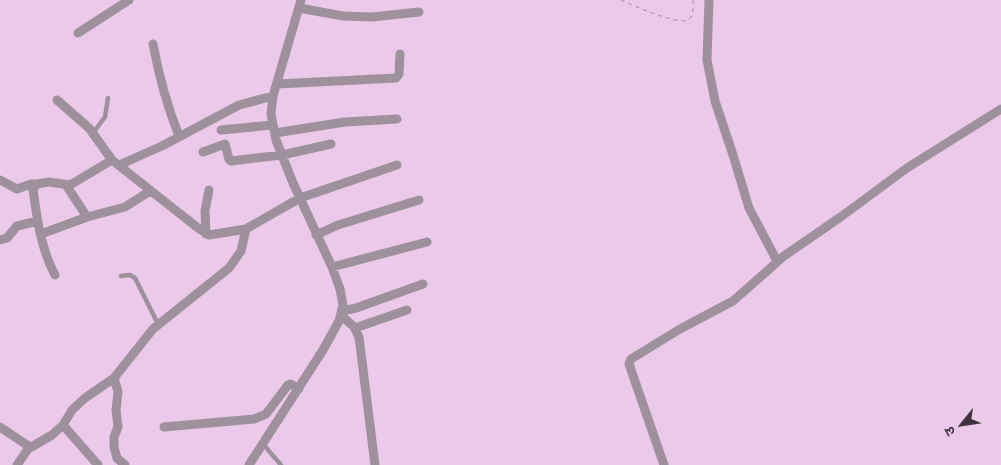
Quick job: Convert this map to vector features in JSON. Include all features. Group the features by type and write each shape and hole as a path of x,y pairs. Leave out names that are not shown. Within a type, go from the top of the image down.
{"street":[{"path":"78,33 129,0"},
{"path":"709,0 707,60 715,101 748,208 777,261"},
{"path":"249,465 300,389 335,329 341,313 342,297 332,267 316,235 282,155 271,114 273,96 300,4 343,16 372,17 419,12"},
{"path":"153,44 159,80 179,136"},
{"path":"277,84 396,78 399,74 400,54"},
{"path":"0,180 17,188 49,182 66,186 70,185 115,163 162,146 239,105 273,96"},
{"path":"57,100 93,133 115,163 206,234 212,235 246,229 300,198 397,165"},
{"path":"664,465 629,361 680,329 733,301 777,261 908,168 1001,109"},
{"path":"221,130 274,129 397,119"},
{"path":"203,152 225,144 230,161 282,155 331,144"},
{"path":"37,184 33,189 38,222 46,259 55,275"},
{"path":"66,186 87,217"},
{"path":"206,234 205,211 209,190"},
{"path":"41,234 87,217 126,207 150,191"},
{"path":"316,235 338,225 419,200"},
{"path":"0,240 7,238 16,226 38,222"},
{"path":"17,465 30,447 49,438 63,425 72,410 114,378 158,324 228,268 241,251 246,229"},
{"path":"332,267 427,242"},
{"path":"341,313 423,284"},
{"path":"355,328 407,310"},
{"path":"341,313 358,333 375,465"},
{"path":"114,378 118,392 116,410 118,427 114,437 114,447 117,458 125,465"},
{"path":"164,427 254,419 266,414 288,385 291,384 300,389"},
{"path":"63,425 98,465"},
{"path":"0,427 30,447"}],"lane":[{"path":"93,133 105,117 108,98"},
{"path":"121,276 130,275 135,278 158,324"},
{"path":"263,444 281,465"}],"path":[{"path":"621,0 649,12 681,22 688,21 691,17 693,0"}]}
